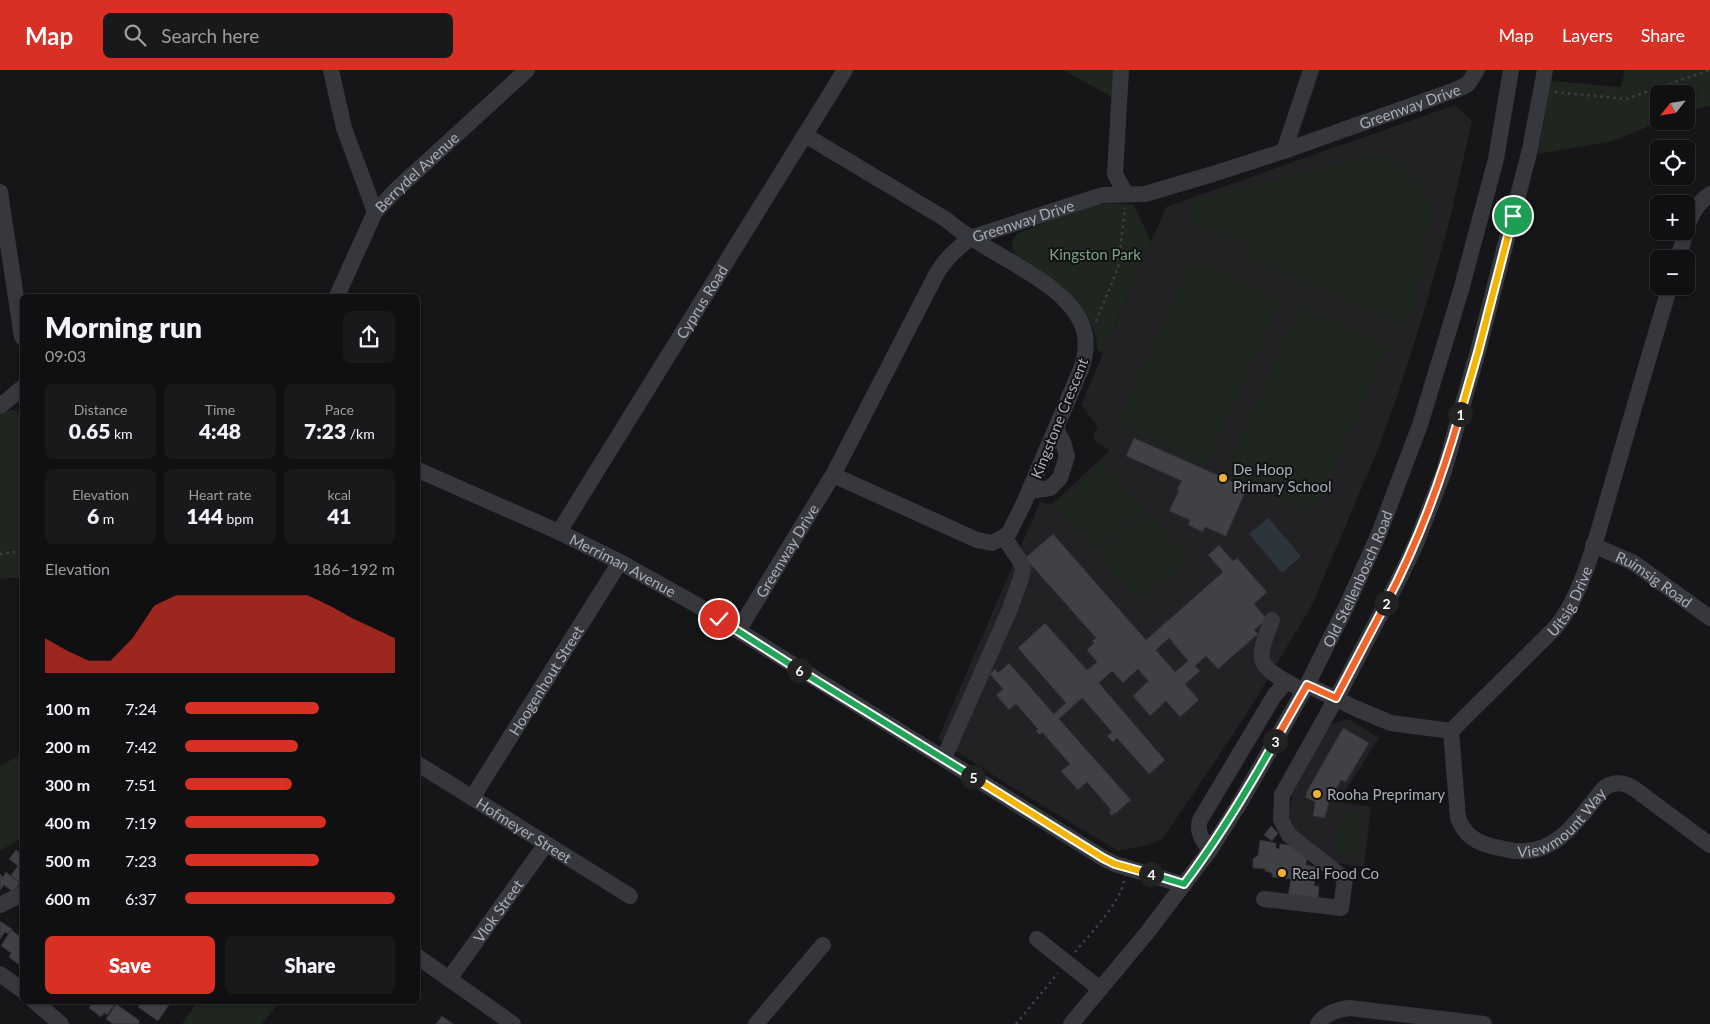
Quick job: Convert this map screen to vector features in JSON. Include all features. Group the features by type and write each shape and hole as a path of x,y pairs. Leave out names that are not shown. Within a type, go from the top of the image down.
{"street":[{"path":"331,70 344,128 375,212"},
{"name":"Berrydel Avenue","path":"338,294 375,212 397,189 527,70"},
{"name":"Cyprus Road","path":"559,532 845,70"},
{"path":"1121,70 1115,174 1126,194"},
{"path":"1284,151 1311,70"},
{"name":"Greenway Drive","path":"738,631 833,475 937,273 950,254 970,238 1102,196 1145,194 1284,151 1458,89 1468,84 1477,70"},
{"name":"Old Stellenbosch Road","path":"1071,1024 1146,934 1210,850 1241,802 1305,688 1347,605 1378,536 1420,425 1461,290 1493,168 1511,70"},
{"path":"1264,899 1341,908 1345,879 1289,836 1282,820 1282,795 1407,564 1444,471 1483,332 1530,149 1545,70"},
{"name":"Kingstone Crescent","path":"805,135 947,220 959,232 1045,283 1073,310 1080,322 1085,334 1086,344 1081,369 1029,502 1004,537"},
{"path":"0,192 20,324"},
{"path":"1695,209 1710,194"},
{"name":"Uitsig Drive","path":"1451,731 1565,617 1573,603 1593,545 1667,295"},
{"path":"0,406 20,390"},
{"path":"1029,502 1050,488 1060,478 1067,456 1063,442 1056,429"},
{"name":"Merriman Avenue","path":"420,471 559,532 620,562 697,605 1090,851 1126,867 1184,884"},
{"path":"833,475 977,540 992,543 1004,537 1023,568 1010,609 944,758"},
{"name":"Ruimsig Road","path":"1593,545 1634,563 1710,618"},
{"name":"Hoogenhout Street","path":"472,798 620,562"},
{"path":"1272,620 1261,652 1262,660 1271,673 1286,682 1336,698 1391,723 1451,731"},
{"path":"1210,850 1198,830 1200,820 1274,696 1286,682"},
{"name":"Viewmount Way","path":"1451,731 1458,818 1462,828 1475,841 1485,845 1517,851 1528,851 1550,846 1565,835 1604,788 1616,783 1629,785 1710,845"},
{"name":"Hofmeyer Street","path":"420,765 630,896"},
{"name":"Vlok Street","path":"449,979 546,844"},
{"path":"0,905 20,895"},
{"path":"1037,939 1100,989"},
{"path":"756,1024 823,945"},
{"path":"420,958 513,1024"},
{"path":"0,974 20,989"},
{"path":"38,1004 61,1024"},
{"path":"1318,1024 1328,1013 1349,1008 1484,1024"}],"path":[{"path":"1541,90 1626,99 1710,70"},
{"path":"1086,344 1118,268 1126,194"},
{"path":"0,554 20,551"},
{"path":"1016,1024 1099,923 1122,891 1126,867"}],"shaded area":[{"name":"De Hoop Primary School","path":"1455,105 1472,121 1449,223 1420,325 1376,454 1312,605 1246,715 1162,840 1118,851 1010,786 938,739 1040,502 1051,505 1110,450 1097,443 1094,439 1094,433 1098,427 1081,405 1166,207"},
{"path":"1268,518 1301,556 1282,573 1249,534"},
{"name":"Rooha Preprimary","path":"1349,719 1379,738 1338,802 1371,807 1364,867 1335,863 1293,836 1288,820 1292,797 1289,792 1327,726"}],"green space":[{"path":"1063,70 1114,70 1112,97"},
{"path":"1625,70 1710,70 1710,106 1695,109 1695,85 1650,85 1650,126 1613,141 1538,154 1551,81 1621,87"},
{"path":"1374,153 1395,160 1413,173 1420,181 1430,201 1432,212 1410,327 1406,327 1246,258 1250,246 1195,226 1190,201"},
{"name":"Kingston Park","path":"1106,203 1134,205 1151,242 1103,353 1097,350 1095,335 1090,321 1081,308 1057,285 1018,257 1012,246 1017,234 1072,212"},
{"path":"1193,258 1282,298 1206,465 1117,424"},
{"path":"1300,306 1389,346 1314,514 1225,473"},
{"path":"11,410 20,412 20,577 0,579 0,415"},
{"path":"1103,461 1144,508 1121,528 1119,526 1116,528 1118,531 1095,552 1054,505 1078,485 1080,487 1082,485 1080,482"},
{"path":"1147,511 1187,557 1181,563 1183,565 1139,601 1098,554 1121,534 1123,536 1125,534 1124,531"},
{"path":"20,755 20,839 0,851 0,766"},
{"path":"1341,811 1363,814 1357,858 1335,855"},
{"path":"196,1004 278,1004 262,1024 182,1024"}],"building":[{"path":"1134,438 1247,488 1226,536 1205,527 1203,532 1188,525 1190,520 1169,511 1182,481 1126,456"},
{"path":"1053,534 1146,640 1223,572 1208,555 1219,545 1233,561 1237,558 1267,592 1254,604 1267,619 1254,630 1258,634 1218,669 1206,656 1195,666 1200,671 1185,684 1199,700 1180,717 1166,701 1150,716 1133,696 1149,682 1138,669 1123,683 1112,671 1099,683 1165,760 1149,774 1117,738 1113,742 1107,736 1112,732 1082,698 1059,719 1131,800 1112,816 1109,812 1111,810 1087,782 1078,790 1061,771 1070,764 1042,732 1040,735 1036,731 1038,729 1016,704 1009,710 996,695 1003,689 990,674 995,669 998,673 1009,663 1054,714 1066,703 1018,648 1045,623 1087,670 1097,662 1087,650 1096,638 1025,558","holes":["1169,638 1188,661 1175,672 1156,650"]},
{"name":"Rooha Preprimary","path":"1343,728 1369,743 1346,782 1341,780 1329,802 1325,818 1313,816 1315,802 1305,797 1306,793"},
{"path":"1271,826 1278,833 1272,841 1264,835"},
{"path":"1260,840 1276,843 1276,848 1279,849 1280,844 1295,846 1307,853 1306,865 1316,867 1314,886 1319,886 1318,898 1288,895 1291,879 1272,877 1272,873 1265,871 1265,869 1253,868 1253,859 1258,855"},
{"path":"16,850 20,853 20,882 11,875 18,866 9,859"},
{"path":"6,872 20,883 13,892 4,885 0,890 0,874 3,877"},
{"path":"0,921 12,929 8,934 5,932 0,939"},
{"path":"11,930 20,937 20,961 18,964 9,957 11,953 1,946"},
{"path":"91,1004 115,1004 107,1015 104,1013 101,1017 89,1008"},
{"path":"116,1004 140,1022 138,1024 113,1024 106,1019"},
{"path":"140,1004 170,1004 158,1021 138,1007"},
{"path":"442,1016 453,1024 436,1024"}],"place":[{"name":"De Hoop Primary School","path":"1223,478"},
{"name":"Rooha Preprimary","path":"1317,794"},
{"name":"Real Food Co","path":"1282,873"}],"route":[{"path":"719,619 1090,851 1115,864 1184,884 1210,850 1241,802 1307,685 1336,698 1403,571 1417,541 1444,471 1478,352 1513,216"}]}
